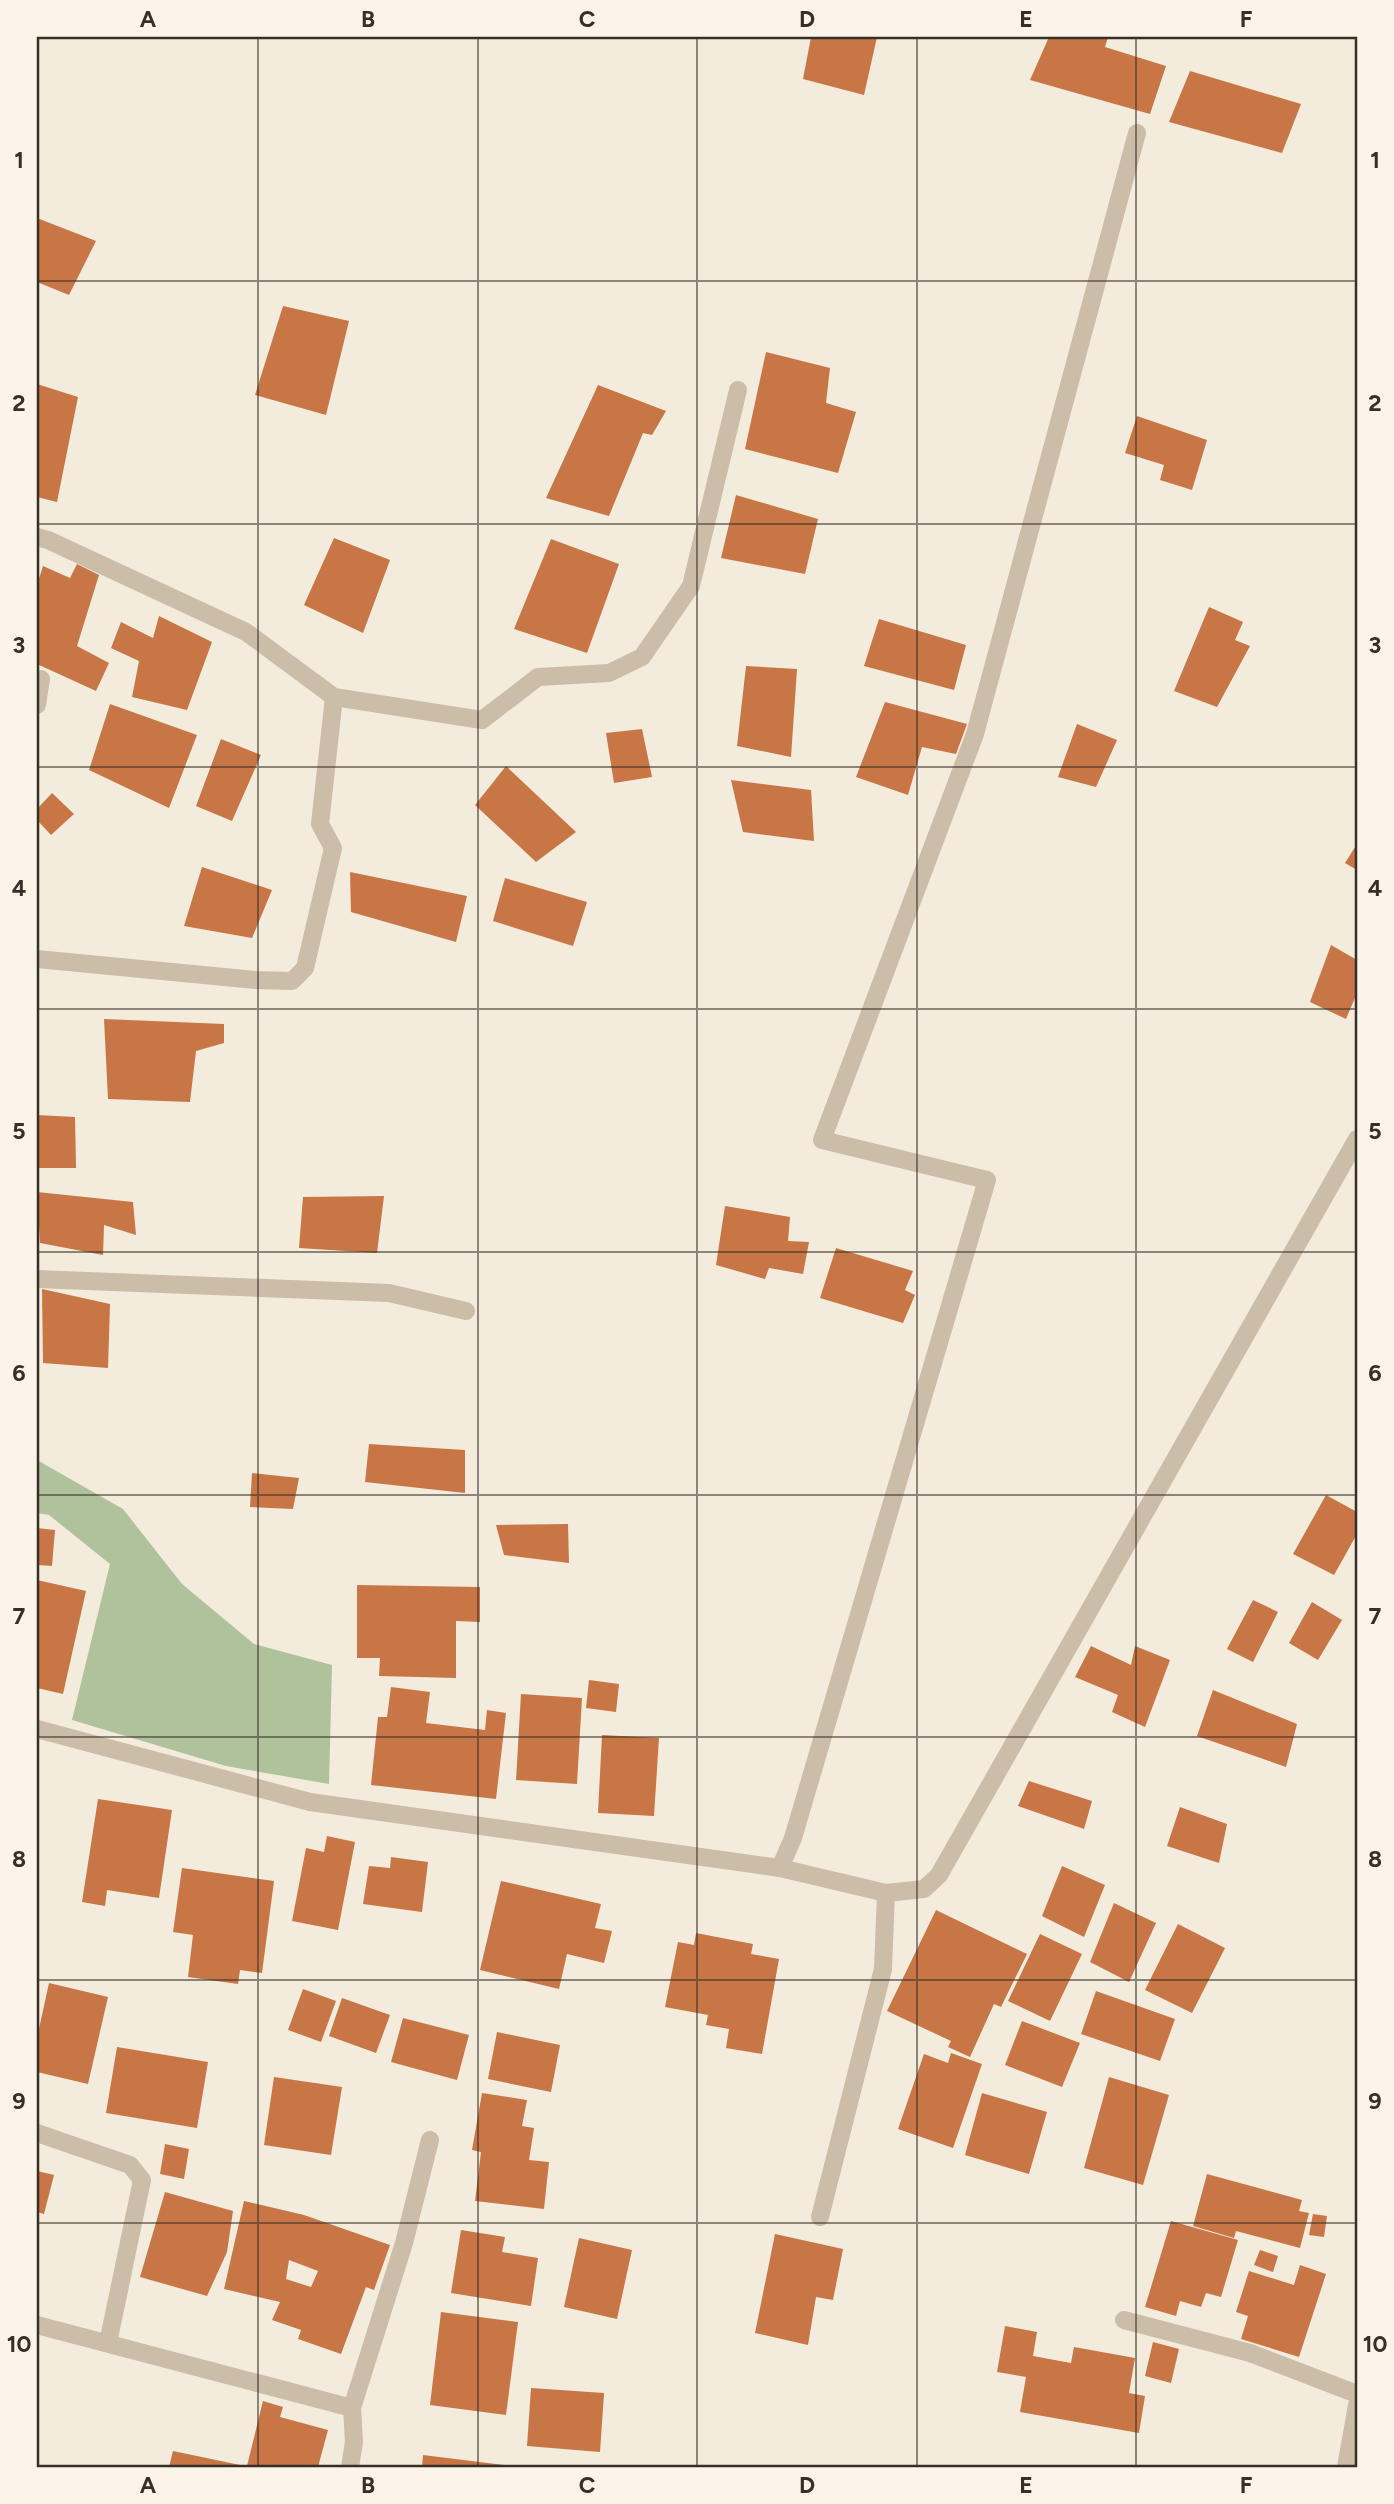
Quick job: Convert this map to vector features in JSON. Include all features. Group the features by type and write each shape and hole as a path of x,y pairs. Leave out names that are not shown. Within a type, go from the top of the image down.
{"street":[{"path":"780,1868 797,1825 988,1180 822,1140 975,734 1137,133"},
{"path":"37,537 61,545 246,632 334,697 482,720 538,677 609,673 642,657 691,586 738,390"},
{"path":"37,705 41,678"},
{"path":"37,959 292,981 304,968 333,848 320,824 334,697"},
{"path":"37,1729 310,1801 780,1868 886,1892 925,1889 939,1875 1357,1139"},
{"path":"37,1279 389,1293 466,1311"},
{"path":"820,2217 883,1969 886,1892"},
{"path":"37,2133 130,2165 142,2180 108,2343"},
{"path":"350,2467 354,2442 352,2407 404,2243 430,2140"},
{"path":"1124,2320 1250,2353 1357,2394"},
{"path":"37,2325 352,2407"},
{"path":"1346,2467 1357,2405"}],"green space":[{"path":"37,1460 123,1509 182,1584 254,1644 332,1665 329,1784 226,1766 72,1720 110,1564 49,1515 37,1513"}],"building":[{"path":"811,37 877,37 864,95 803,79"},
{"path":"1049,37 1108,37 1105,47 1166,66 1150,114 1030,80"},
{"path":"1190,71 1301,104 1282,153 1169,122"},
{"path":"37,218 96,241 69,295 37,282"},
{"path":"283,306 349,321 326,415 255,395"},
{"path":"766,352 830,368 826,403 856,412 838,473 745,449"},
{"path":"37,384 78,397 57,502 37,497"},
{"path":"598,385 666,411 652,435 643,433 609,516 546,498"},
{"path":"1137,416 1207,440 1192,490 1160,480 1164,465 1125,453"},
{"path":"736,495 818,519 805,574 721,558"},
{"path":"334,538 390,560 363,633 304,605"},
{"path":"551,539 619,564 587,653 514,629"},
{"path":"77,564 99,575 77,646 109,663 96,691 37,664 37,585 43,566 70,578"},
{"path":"1209,607 1243,622 1235,640 1250,646 1217,707 1174,691"},
{"path":"159,616 212,642 187,710 132,697 139,661 111,648 121,622 153,638"},
{"path":"879,619 966,645 954,690 864,666"},
{"path":"746,666 797,669 791,757 737,746"},
{"path":"885,702 967,724 956,754 922,747 908,795 856,777"},
{"path":"110,704 197,735 169,808 89,770"},
{"path":"1077,724 1117,740 1096,787 1058,777"},
{"path":"642,729 652,777 614,783 606,733"},
{"path":"221,739 261,755 232,821 196,806"},
{"path":"506,766 576,832 536,862 475,805"},
{"path":"731,780 811,790 814,841 743,832"},
{"path":"52,793 74,814 51,835 37,820 37,809"},
{"path":"1357,844 1357,870 1345,863"},
{"path":"202,867 272,890 252,938 184,926"},
{"path":"350,872 467,896 456,942 351,912"},
{"path":"505,878 587,902 573,946 493,921"},
{"path":"1331,945 1357,960 1357,993 1346,1019 1310,1002"},
{"path":"104,1019 224,1024 224,1043 196,1051 190,1102 108,1099"},
{"path":"37,1115 75,1117 76,1168 37,1168"},
{"path":"37,1192 133,1202 136,1235 104,1225 103,1255 40,1243"},
{"path":"384,1196 377,1253 299,1248 303,1197"},
{"path":"725,1206 790,1217 788,1241 809,1242 803,1274 769,1268 765,1279 716,1265"},
{"path":"836,1248 913,1271 905,1290 915,1295 903,1323 820,1298"},
{"path":"42,1289 110,1304 108,1368 43,1363"},
{"path":"369,1444 465,1450 465,1493 365,1482"},
{"path":"252,1473 299,1478 293,1509 250,1507"},
{"path":"1326,1495 1357,1512 1357,1534 1334,1575 1293,1554"},
{"path":"568,1524 569,1563 504,1555 496,1525"},
{"path":"37,1528 55,1530 52,1566 37,1565"},
{"path":"37,1580 86,1591 63,1694 37,1688"},
{"path":"357,1585 480,1587 480,1622 456,1621 456,1678 379,1676 380,1658 357,1658"},
{"path":"1253,1600 1278,1612 1253,1662 1227,1649"},
{"path":"1312,1602 1342,1620 1318,1660 1289,1643"},
{"path":"1091,1646 1131,1665 1135,1646 1170,1660 1145,1727 1112,1712 1118,1695 1075,1677"},
{"path":"589,1680 619,1684 616,1712 586,1708"},
{"path":"391,1687 430,1692 426,1723 485,1730 487,1710 506,1713 496,1799 371,1785 378,1717 387,1717"},
{"path":"1213,1690 1297,1724 1286,1767 1197,1736"},
{"path":"521,1694 582,1698 577,1784 516,1780"},
{"path":"602,1735 659,1738 654,1816 598,1813"},
{"path":"1029,1781 1092,1801 1084,1829 1018,1806"},
{"path":"98,1799 172,1810 159,1898 107,1890 105,1906 82,1902"},
{"path":"1180,1807 1227,1824 1219,1863 1167,1846"},
{"path":"327,1836 355,1842 338,1930 292,1921 306,1848 324,1852"},
{"path":"391,1857 428,1862 422,1912 363,1904 369,1866 390,1868"},
{"path":"1062,1866 1105,1885 1084,1937 1042,1916"},
{"path":"182,1868 274,1881 262,1973 240,1970 238,1984 188,1977 193,1935 173,1932"},
{"path":"501,1881 601,1904 595,1928 612,1931 604,1963 567,1954 559,1989 480,1970"},
{"path":"1114,1903 1156,1923 1129,1982 1090,1962"},
{"path":"936,1910 1027,1954 1001,2007 994,2004 970,2057 948,2047 951,2041 887,2011"},
{"path":"1178,1924 1225,1948 1192,2013 1145,1990"},
{"path":"696,1933 753,1944 751,1954 779,1959 762,2054 726,2048 729,2029 706,2025 708,2015 665,2007 678,1942 694,1945"},
{"path":"1040,1934 1082,1954 1050,2021 1008,2001"},
{"path":"49,1983 108,1997 88,2084 37,2072 37,2038"},
{"path":"303,1989 336,2001 321,2042 288,2030"},
{"path":"1096,1991 1175,2019 1160,2061 1081,2034"},
{"path":"342,1998 390,2015 376,2053 329,2036"},
{"path":"403,2018 469,2035 457,2080 391,2062"},
{"path":"1022,2021 1080,2043 1062,2087 1005,2065"},
{"path":"497,2032 560,2045 551,2092 488,2079"},
{"path":"117,2047 208,2062 197,2128 106,2113"},
{"path":"951,2053 982,2064 953,2148 898,2129 924,2054 948,2063"},
{"path":"274,2077 342,2087 331,2155 264,2145"},
{"path":"1109,2077 1169,2095 1143,2185 1084,2168"},
{"path":"482,2093 527,2100 522,2126 534,2128 529,2160 549,2162 544,2209 475,2201 481,2152 472,2150"},
{"path":"982,2093 1047,2112 1029,2174 965,2155"},
{"path":"165,2144 189,2149 184,2179 160,2174"},
{"path":"37,2171 54,2175 44,2214 37,2212"},
{"path":"1207,2174 1302,2200 1299,2211 1309,2213 1300,2248 1236,2231 1234,2238 1193,2226"},
{"path":"165,2192 233,2211 227,2252 207,2296 140,2277"},
{"path":"244,2201 304,2215 390,2245 374,2290 366,2287 341,2354 298,2339 301,2330 272,2320 280,2302 224,2289","holes":["289,2260 318,2271 311,2287 286,2279"]},
{"path":"1313,2214 1327,2216 1324,2237 1309,2235"},
{"path":"1171,2221 1238,2240 1221,2297 1206,2293 1201,2307 1180,2301 1176,2316 1145,2307"},
{"path":"461,2230 505,2237 502,2252 538,2258 531,2306 451,2293"},
{"path":"775,2234 843,2249 833,2300 816,2297 808,2345 755,2333"},
{"path":"579,2238 632,2250 617,2319 564,2307"},
{"path":"1260,2250 1278,2256 1273,2272 1254,2265"},
{"path":"1300,2265 1326,2274 1299,2357 1241,2339 1248,2316 1236,2312 1249,2271 1294,2285"},
{"path":"441,2312 518,2322 506,2415 430,2405"},
{"path":"1005,2326 1037,2332 1033,2356 1071,2363 1074,2347 1135,2358 1129,2393 1145,2396 1139,2433 1020,2412 1026,2377 997,2372"},
{"path":"1153,2342 1179,2349 1171,2383 1145,2376"},
{"path":"531,2388 604,2393 600,2452 527,2446"},
{"path":"263,2401 283,2407 280,2417 328,2430 318,2467 247,2466"},
{"path":"173,2451 240,2465 169,2467"},
{"path":"423,2455 512,2466 512,2467 422,2467"}]}
